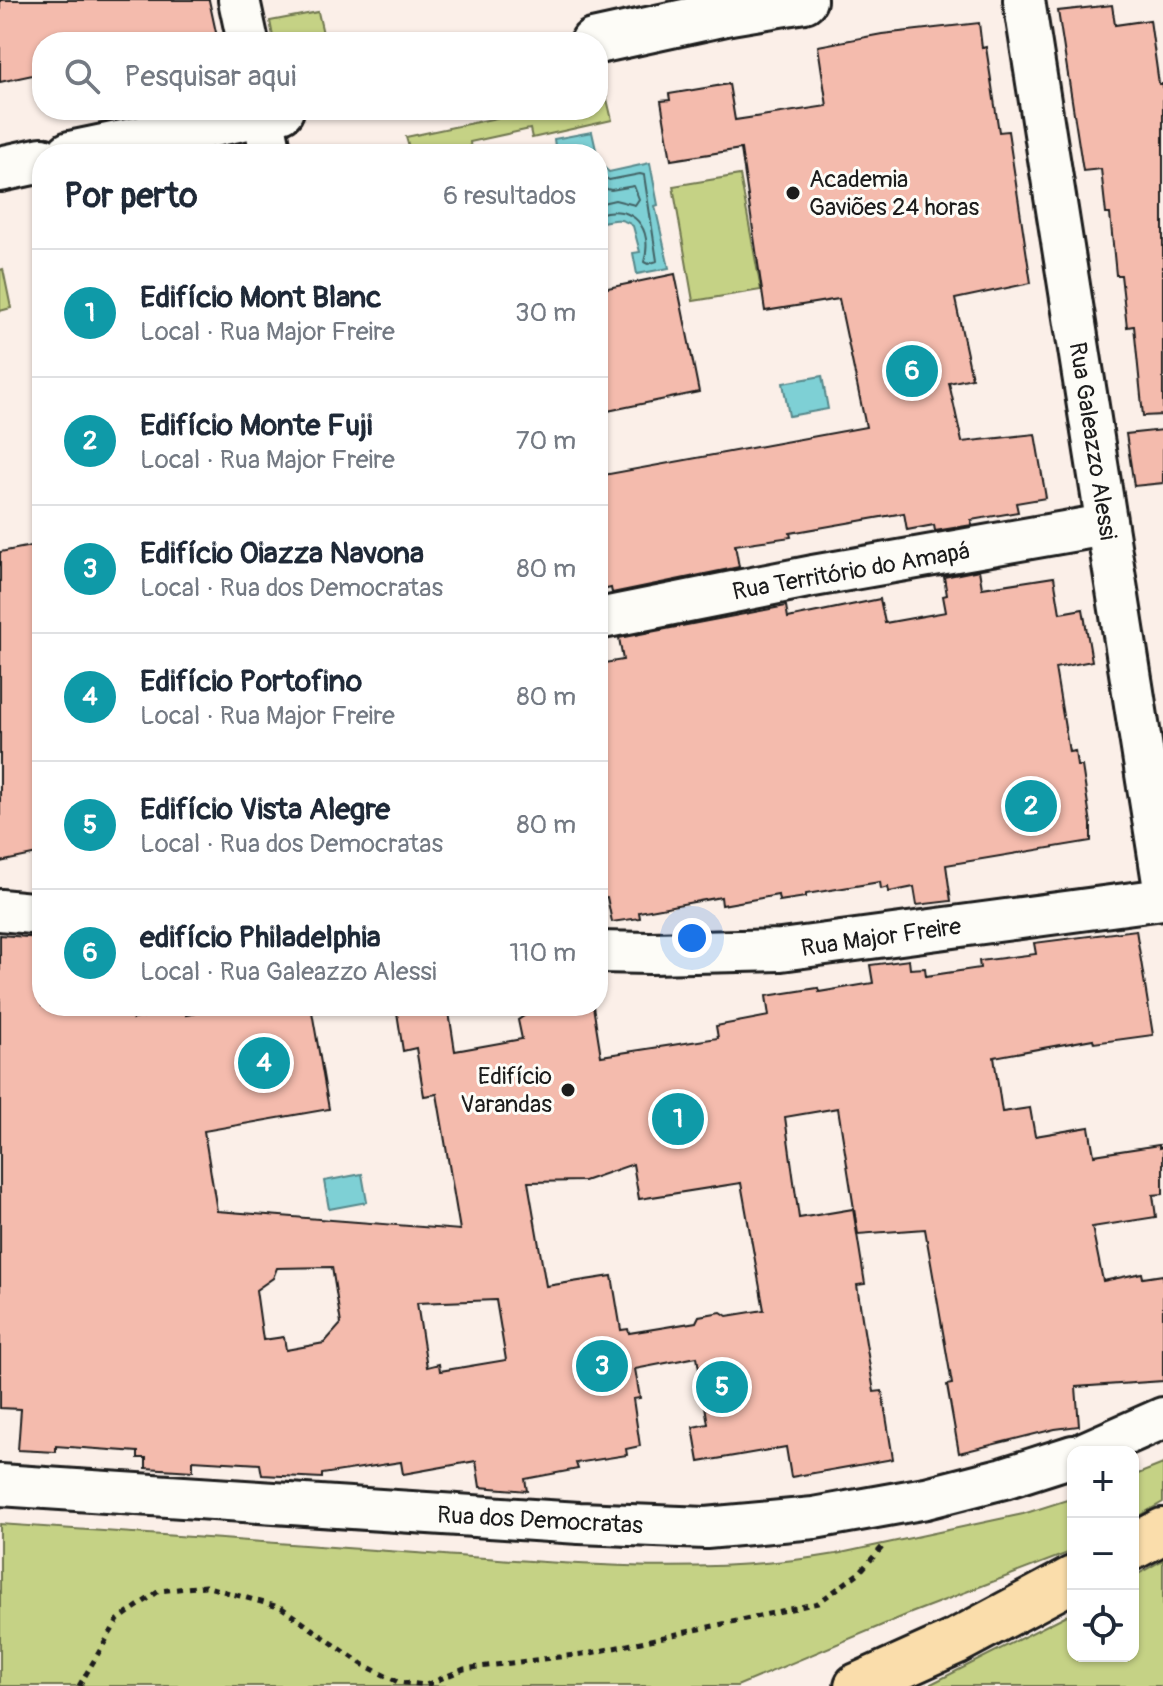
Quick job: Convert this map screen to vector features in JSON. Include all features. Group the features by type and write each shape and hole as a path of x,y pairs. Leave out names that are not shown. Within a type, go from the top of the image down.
{"highway":[{"path":"1139,1544 1163,1531"},
{"path":"857,1686 955,1642 1067,1582"}],"street":[{"path":"239,0 246,32"},
{"path":"608,38 729,6 804,0"},
{"name":"Rua Galeazzo Alessi","path":"1024,0 1163,882"},
{"path":"132,144 269,122"},
{"path":"0,169 32,162"},
{"name":"Rua Território do Amapá","path":"608,617 813,576 1105,525"},
{"name":"Rua Major Freire","path":"608,952 781,950 1163,899"},
{"path":"0,910 32,913"},
{"path":"1100,1446 1163,1418"},
{"name":"Rua dos Democratas","path":"0,1485 579,1523 706,1528 814,1518 926,1498 1067,1458"}],"path":[{"path":"79,1686 118,1620 159,1591 205,1586 282,1608 362,1664 398,1682 426,1685 464,1669 591,1653 803,1607 818,1603 859,1573 926,1498"}],"green space":[{"path":"318,12 323,32 272,32 270,21"},
{"path":"608,103 612,120 532,138 530,129 470,144 408,144 406,137 487,120 608,120"},
{"path":"740,175 761,290 693,301 673,186"},
{"path":"3,269 11,308 0,311 0,270"},
{"path":"1163,1464 1163,1502 1139,1516 1139,1474"},
{"path":"1067,1500 1067,1553 911,1613 737,1686 0,1686 0,1524 531,1561 684,1567 786,1561 836,1554 1023,1514"},
{"path":"1163,1560 1163,1686 927,1686 1067,1615 1067,1662 1139,1662 1139,1574"}],"water":[{"path":"592,132 595,144 555,144 554,139"},
{"path":"650,163 658,205 655,206 669,268 637,274 633,253 640,252 633,226 608,221 608,171"},
{"path":"822,376 828,409 789,416 783,383"},
{"path":"362,1174 367,1202 329,1209 324,1181"}],"building":[{"path":"0,0 209,0 216,32 32,32 32,75 0,82"},
{"path":"1112,5 1115,25 1150,20 1159,84 1163,84 1163,415 1143,416 1134,326 1127,327 1121,275 1116,275 1110,214 1106,214 1101,169 1083,171 1058,11"},
{"path":"979,23 982,48 986,47 999,132 1008,131 1031,283 955,299 972,378 949,383 962,442 1035,434 1046,498 1016,503 1018,512 971,520 972,525 935,531 934,525 907,530 904,513 790,533 791,537 735,545 739,567 612,593 611,588 608,589 608,474 866,427 839,299 765,311 741,149 671,160 661,101 670,100 669,94 729,84 735,120 827,106 818,46 882,34"},
{"path":"675,274 699,392 608,411 608,288"},
{"path":"1163,430 1163,483 1134,486 1126,434"},
{"path":"32,546 32,855 0,862 0,552"},
{"path":"979,570 982,588 1054,577 1060,613 1083,609 1092,661 1055,668 1069,752 1075,751 1077,766 1082,766 1091,841 946,865 951,901 917,905 914,887 889,892 888,887 881,889 880,882 779,901 778,895 722,905 721,897 639,912 640,918 612,922 608,902 608,662 623,660 619,638 786,606 788,618 880,599 885,623 946,612 944,577"},
{"path":"1136,930 1153,1035 1094,1043 1093,1039 994,1057 1002,1112 1030,1108 1035,1136 1089,1127 1094,1155 1159,1145 1159,1148 1163,1147 1163,1194 1153,1195 1156,1217 1092,1227 1103,1281 1142,1273 1143,1278 1163,1275 1163,1381 1076,1387 1079,1426 959,1453 947,1385 952,1384 925,1229 858,1234 838,1108 785,1117 799,1218 853,1209 865,1284 857,1285 864,1331 874,1392 882,1391 893,1459 791,1477 786,1447 699,1462 693,1427 708,1424 697,1357 635,1369 640,1398 633,1399 640,1446 626,1449 627,1455 576,1463 578,1469 525,1479 527,1491 480,1487 476,1461 403,1474 401,1462 322,1474 322,1478 262,1475 260,1464 193,1460 193,1471 146,1468 146,1458 138,1458 138,1452 56,1446 56,1452 18,1450 21,1409 0,1408 0,935 32,937 32,1016 132,1016 132,1019 150,1016 313,1016 329,1109 204,1131 217,1211 460,1230 437,1094 424,1096 416,1048 403,1051 398,1016 450,1016 455,1051 522,1039 518,1020 524,1016 595,1016 601,1056 718,1038 716,1026 769,1016 766,996 818,988 819,992 873,983 870,965 909,960 910,969 925,968 926,976 980,968 979,961 1036,954 1034,943","holes":["633,1164 639,1199 741,1183 764,1310 727,1316 721,1312 699,1316 696,1322 629,1333 628,1329 621,1330 612,1276 546,1286 528,1182 584,1181","332,1267 341,1324 324,1343 286,1350 284,1337 263,1340 256,1290 273,1278 277,1268","496,1300 506,1360 440,1371 439,1364 427,1367 417,1303"]}],"place":[{"name":"Academia Gaviões 24 horas","path":"793,193"},
{"name":"edifício Philadelphia","path":"912,371"},
{"name":"Edifício Monte Fuji","path":"1031,806"},
{"name":"Edifício Portofino","path":"264,1063"},
{"name":"Edifício Varandas","path":"568,1090"},
{"name":"Edifício Mont Blanc","path":"678,1119"},
{"name":"Edifício Oiazza Navona","path":"602,1366"},
{"name":"Edifício Vista Alegre","path":"722,1387"}]}
